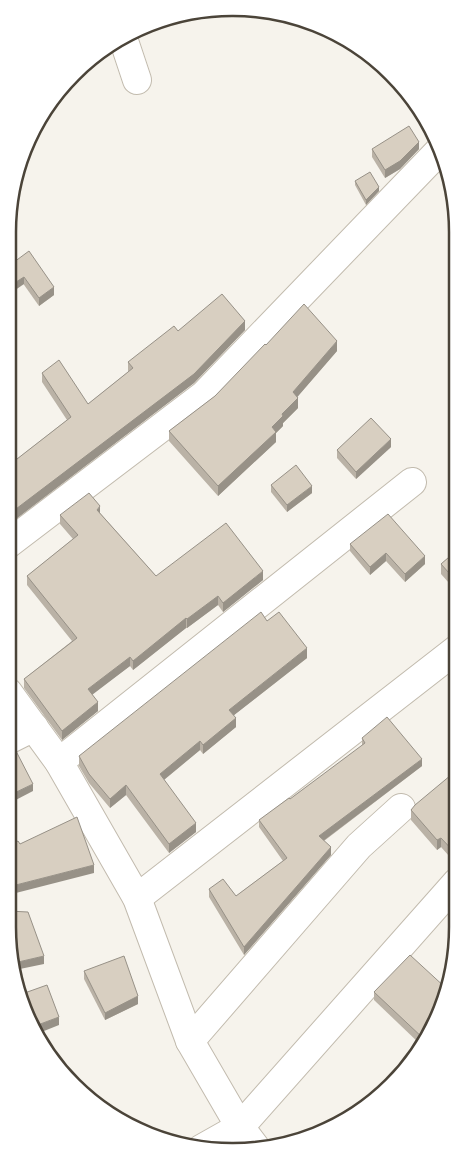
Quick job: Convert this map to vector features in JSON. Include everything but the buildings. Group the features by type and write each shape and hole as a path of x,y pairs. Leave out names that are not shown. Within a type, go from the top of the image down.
{"street":[{"path":"125,44 137,80"},
{"path":"16,538 204,395 434,156"},
{"path":"59,762 412,482"},
{"path":"137,898 449,655"},
{"path":"16,703 59,762 137,898 190,1041 248,1138"},
{"path":"16,736 34,727"},
{"path":"190,1041 359,846 401,808"},
{"path":"228,1143 248,1138 449,892"}]}
